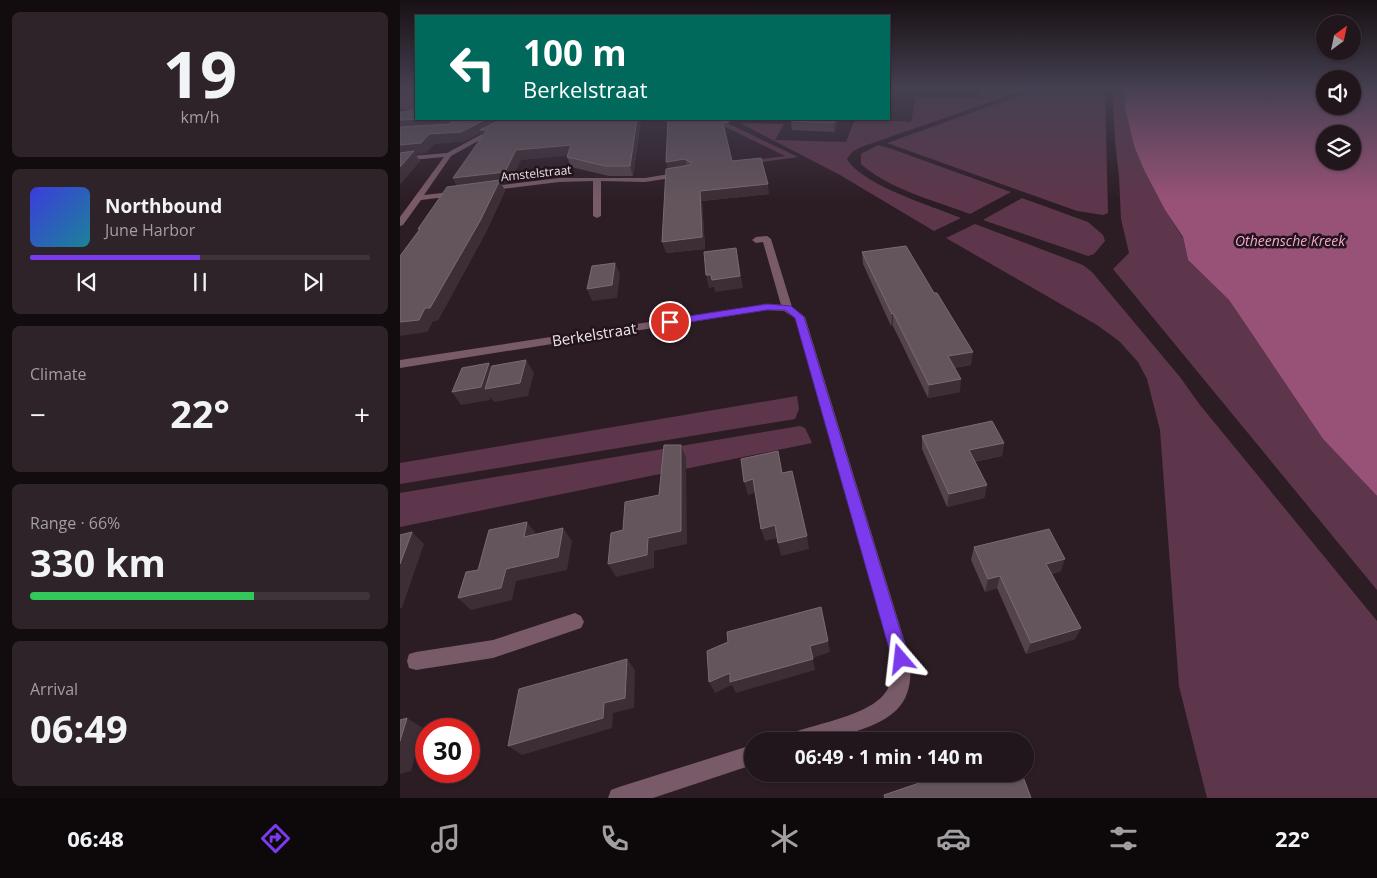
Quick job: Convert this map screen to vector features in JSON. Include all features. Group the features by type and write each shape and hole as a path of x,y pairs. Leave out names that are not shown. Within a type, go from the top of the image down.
{"street":[{"path":"400,159 449,155 503,125"},
{"path":"400,222 449,155"},
{"name":"Amstelstraat","path":"474,191 559,180 644,180 688,173"},
{"path":"597,180 598,216"},
{"path":"417,198 464,192"},
{"path":"756,240 767,239 787,308 800,317 901,659 902,674 898,691 889,705 876,715 824,732"},
{"name":"Berkelstraat","path":"400,364 767,307 787,308"},
{"path":"416,661 493,650 575,622"},
{"path":"619,798 744,758"}],"shaded area":[{"path":"721,125 732,125 798,157 741,165 740,162 785,156"},
{"path":"744,125 783,125 775,140 846,142 853,125 924,125 861,147 852,152 847,159 855,169 882,186 961,218 934,231 840,175"},
{"path":"936,125 1106,125 1108,213 1103,215 1077,211 887,143"},
{"path":"1114,125 1129,125 1134,146 1144,170 1165,210 1183,238 1188,260 1229,300 1323,439 1377,496 1377,590 1113,269 1129,253 1121,219"},
{"path":"878,145 1011,192 970,214 913,194 885,181 861,164 861,154"},
{"path":"1022,198 1088,222 1103,235 1105,241 1094,254 1088,256 983,220"},
{"path":"975,224 1083,265 1092,272 1180,377 1200,405 1377,621 1377,798 1207,798 1179,686 1160,430 1147,379 1138,362 1119,341 1097,325 946,238"},
{"path":"797,396 799,409 795,419 400,484 400,463"},
{"path":"800,426 805,428 812,443 400,527 400,493"}],"water":[{"name":"Otheensche Kreek","path":"1129,125 1316,125 1316,170 1361,170 1361,125 1377,125 1377,496 1323,439 1229,300 1188,260 1183,237 1165,210 1134,146"}],"building":[{"path":"474,125 461,132 429,134 421,143 400,145 400,127"},
{"path":"490,125 636,125 630,166 605,166 567,157 571,145 516,150 505,172 453,178 487,130 480,130"},
{"path":"668,125 723,125 732,161 761,158 768,184 700,191 702,237 662,242 666,169 692,163 685,159 666,162"},
{"path":"414,151 400,167 400,153"},
{"path":"500,180 480,221 430,308 425,308 419,320 400,322 400,256 447,187"},
{"path":"906,246 973,352 948,356 961,379 929,385 862,252"},
{"path":"736,248 740,276 712,280 711,275 706,275 704,252"},
{"path":"615,263 612,285 587,289 592,266"},
{"path":"526,360 520,383 485,389 492,366"},
{"path":"489,363 481,387 452,392 462,368"},
{"path":"992,421 1004,443 969,450 987,485 949,494 922,436"},
{"path":"664,445 681,445 681,531 648,538 647,555 608,564 611,533 623,530 625,502 659,495"},
{"path":"778,451 782,473 792,471 807,536 778,543 775,525 761,529 753,479 744,482 741,459"},
{"path":"527,522 524,537 563,528 558,557 506,569 501,588 458,598 466,572 478,570 489,530"},
{"path":"1049,529 1065,559 1046,564 1081,628 1031,643 1000,576 988,579 974,547"},
{"path":"412,532 400,564 400,535"},
{"path":"821,607 828,641 810,646 813,659 730,682 730,673 709,682 707,651 728,642 727,632"},
{"path":"627,659 625,698 604,703 603,718 508,746 519,689"},
{"path":"407,718 400,741 400,720"},
{"path":"922,782 1025,782 1031,798 885,798 884,795"}],"route":[{"path":"670,322 767,307 787,308 800,317 901,659"}]}
